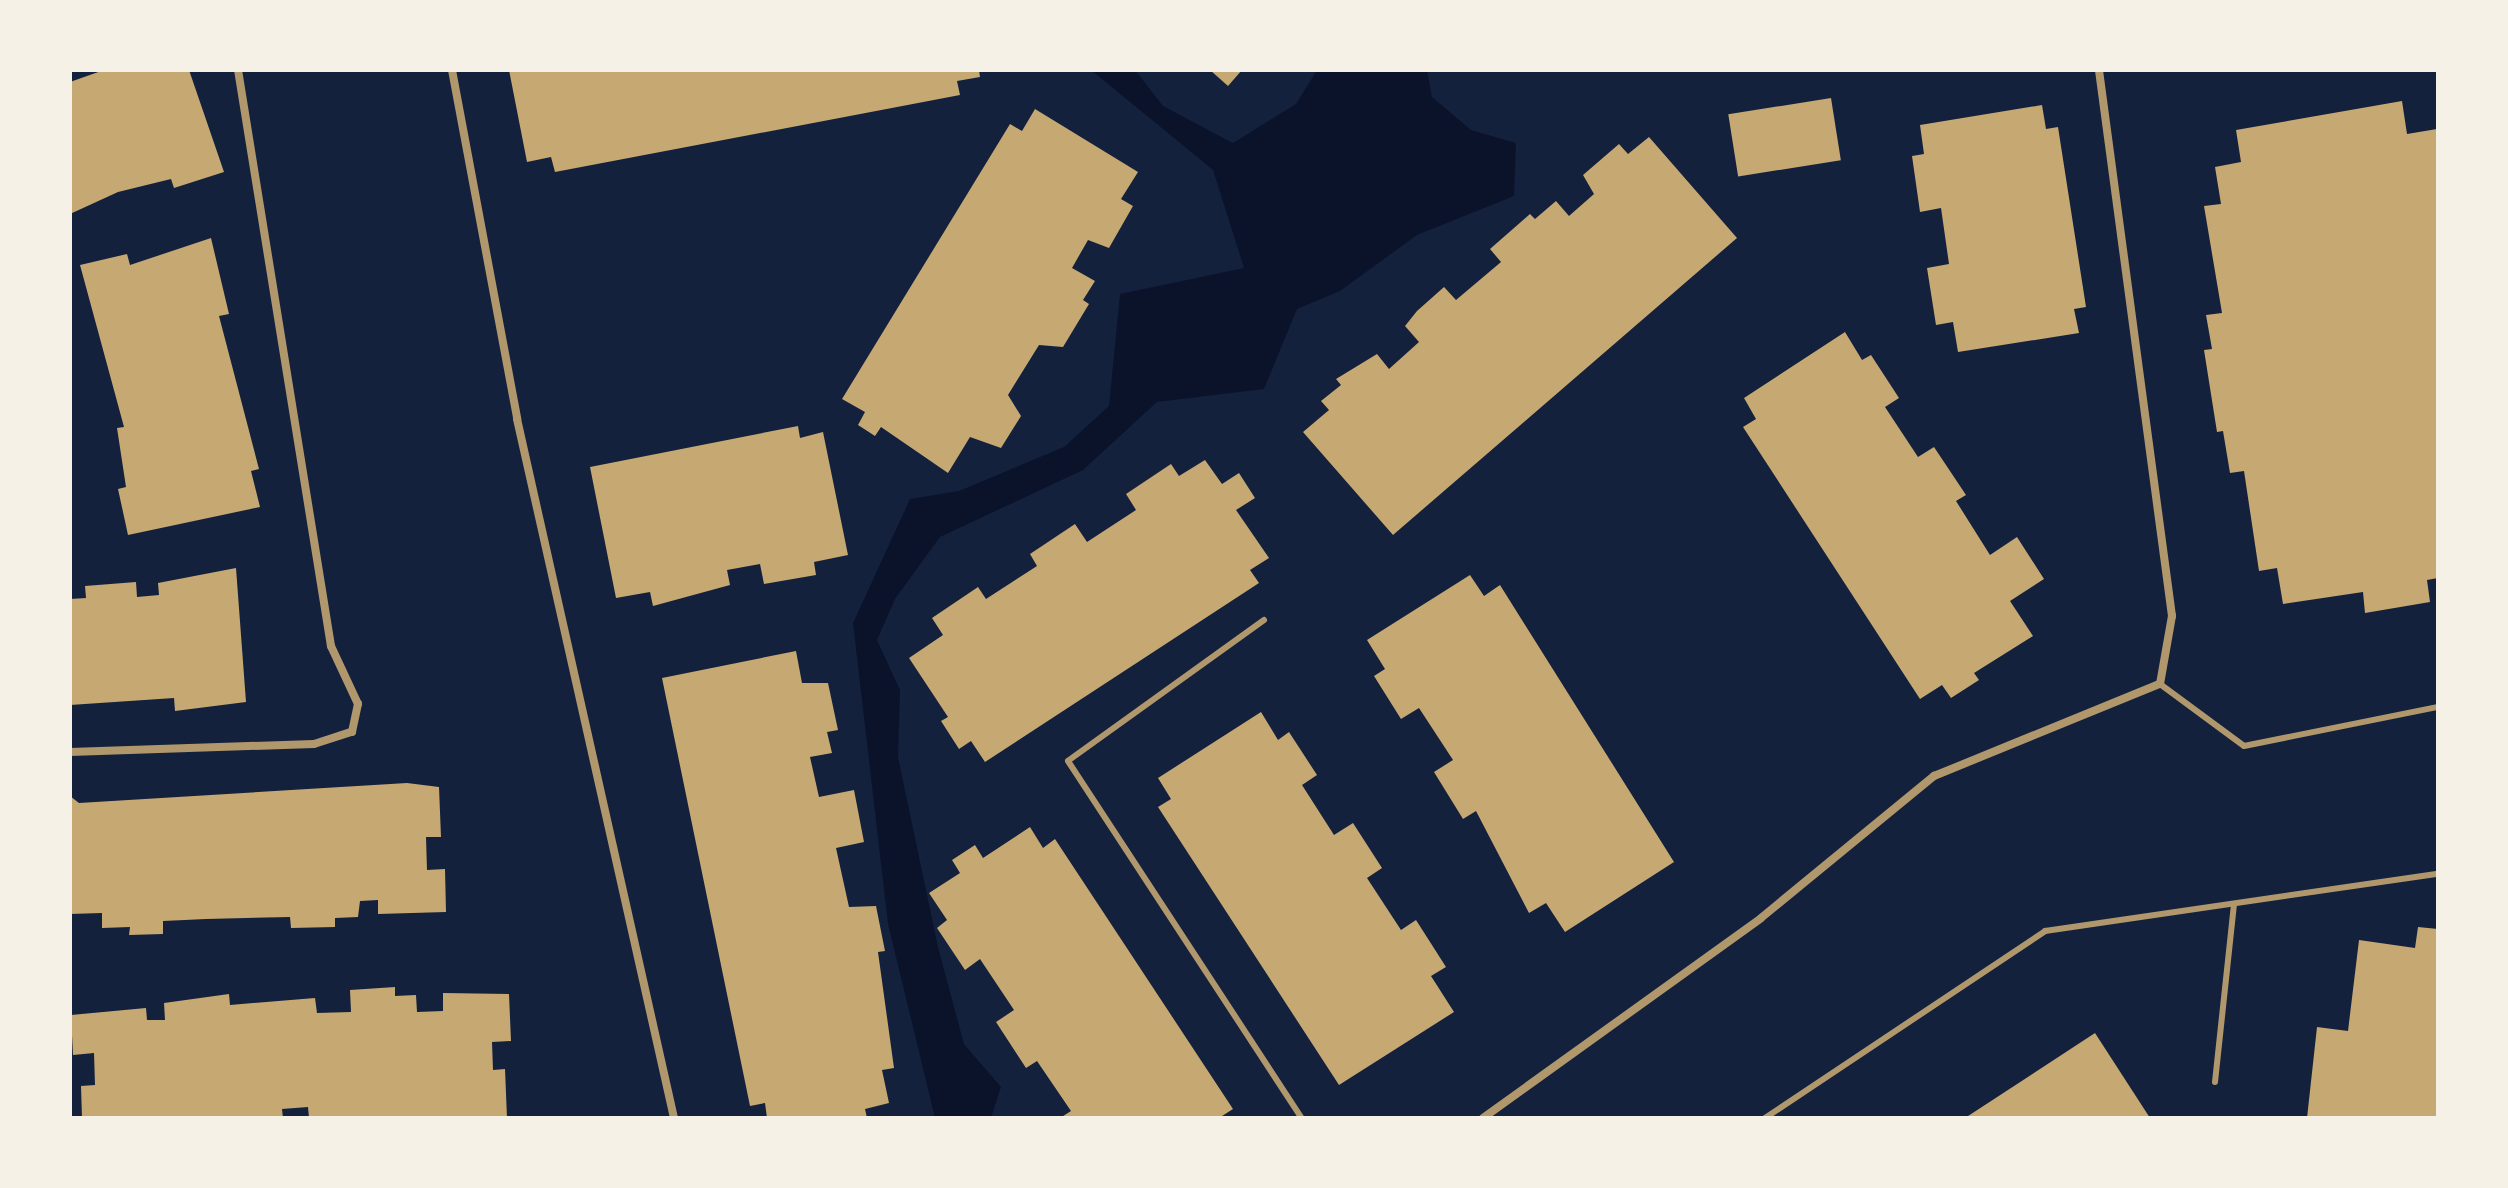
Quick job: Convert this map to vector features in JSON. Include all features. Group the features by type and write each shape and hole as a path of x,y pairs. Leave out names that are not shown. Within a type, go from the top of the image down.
{"street":[{"path":"70,752 314,744 352,732 358,704 331,646 238,70"},
{"path":"452,70 511,390 674,1118"},
{"path":"1483,1118 1761,918 1934,776 2160,684 2172,616 2099,70"}],"lane":[{"path":"1264,620 1068,761 1302,1118"},
{"path":"2160,684 2244,746 2438,707"},
{"path":"1765,1118 2045,931 2438,874"},
{"path":"2215,1082 2234,904"}],"water":[{"path":"1091,70 1135,70 1163,106 1233,143 1296,104 1317,70 1427,70 1432,97 1471,130 1516,143 1514,196 1417,235 1340,291 1297,309 1264,389 1157,402 1083,470 940,537 895,599 877,640 900,690 898,757 938,947 964,1044 1001,1087 991,1118 935,1118 888,924 853,623 910,499 959,491 1064,447 1109,406 1120,294 1244,268 1213,170"}],"building":[{"path":"104,70 189,70 224,172 174,188 171,179 118,192 70,214 70,82"},
{"path":"509,70 979,70 980,77 957,81 960,95 555,172 551,157 527,162"},
{"path":"1210,70 1242,70 1228,86"},
{"path":"1831,98 1841,160 1738,176 1728,114"},
{"path":"2402,101 2407,134 2437,129 2438,135 2438,578 2427,580 2430,602 2365,613 2363,592 2283,604 2277,568 2259,571 2244,471 2230,473 2223,431 2217,432 2204,350 2212,349 2206,315 2222,313 2204,206 2221,204 2215,167 2241,162 2236,130"},
{"path":"2042,105 2046,129 2058,127 2086,307 2074,309 2079,333 1958,352 1953,322 1936,325 1927,268 1949,264 1941,208 1920,212 1912,156 1924,154 1920,125"},
{"path":"1035,109 1138,172 1121,199 1133,206 1109,248 1088,240 1072,268 1095,281 1083,300 1089,304 1063,347 1039,345 1008,395 1021,416 1001,448 970,437 948,473 881,427 875,436 858,425 865,412 842,399 1010,124 1022,131"},
{"path":"1649,137 1737,238 1393,535 1303,432 1329,410 1321,401 1341,385 1336,379 1377,354 1389,369 1419,342 1405,326 1417,311 1444,287 1456,300 1501,262 1490,249 1530,214 1535,219 1556,201 1569,216 1594,194 1583,175 1619,144 1628,154"},
{"path":"211,238 229,314 219,316 259,469 251,471 260,507 128,535 118,489 126,487 117,428 124,427 80,265 127,254 130,265"},
{"path":"1845,332 1862,360 1871,355 1899,398 1885,407 1918,457 1934,447 1966,495 1956,501 1990,555 2017,537 2044,579 2010,601 2033,636 1974,673 1979,680 1951,698 1942,685 1920,699 1743,427 1756,419 1744,398"},
{"path":"798,426 800,438 823,432 848,555 814,562 816,575 764,584 760,564 727,570 730,585 653,606 650,592 616,598 590,467"},
{"path":"1205,460 1222,484 1239,473 1255,498 1236,510 1269,558 1250,570 1259,583 985,762 971,741 959,749 941,721 948,717 909,658 943,635 932,618 978,587 986,599 1037,566 1030,554 1075,524 1087,542 1136,510 1126,494 1171,464 1179,476"},
{"path":"236,568 246,702 175,711 174,698 70,705 70,599 86,598 85,586 136,582 137,597 159,595 158,583"},
{"path":"1470,575 1484,596 1500,585 1674,862 1565,932 1546,903 1529,913 1476,811 1463,819 1434,772 1453,760 1419,708 1401,719 1374,676 1385,669 1367,640"},
{"path":"796,651 802,683 828,683 838,730 827,732 832,753 810,757 819,797 854,790 864,842 836,848 849,907 876,906 885,951 878,952 894,1068 882,1070 889,1103 865,1109 867,1118 767,1118 765,1103 750,1106 662,678"},
{"path":"1261,712 1278,740 1289,732 1317,775 1302,785 1334,835 1353,823 1382,868 1367,878 1401,930 1416,920 1446,967 1431,976 1454,1012 1339,1085 1158,807 1171,799 1158,778"},
{"path":"407,783 439,787 441,837 426,837 427,870 445,869 446,912 378,914 378,900 360,901 358,917 335,918 335,927 291,928 290,917 206,919 163,921 163,934 129,935 130,927 102,928 102,913 70,914 70,796 79,803"},
{"path":"1030,827 1043,848 1055,839 1233,1109 1219,1118 1060,1118 1071,1111 1037,1061 1026,1068 996,1022 1014,1010 980,959 965,970 937,928 947,920 929,893 960,873 952,860 975,845 983,858"},
{"path":"2418,927 2438,929 2438,1118 2307,1118 2317,1027 2348,1031 2359,940 2415,948"},
{"path":"395,987 395,996 416,995 417,1012 443,1011 443,993 509,994 511,1041 492,1042 493,1070 505,1069 507,1118 309,1118 308,1107 282,1109 283,1118 82,1118 81,1086 95,1085 94,1053 73,1055 71,1015 146,1008 147,1020 165,1020 164,1003 229,994 230,1005 315,998 317,1013 351,1012 350,990"},
{"path":"2095,1033 2150,1118 1965,1118"}]}
